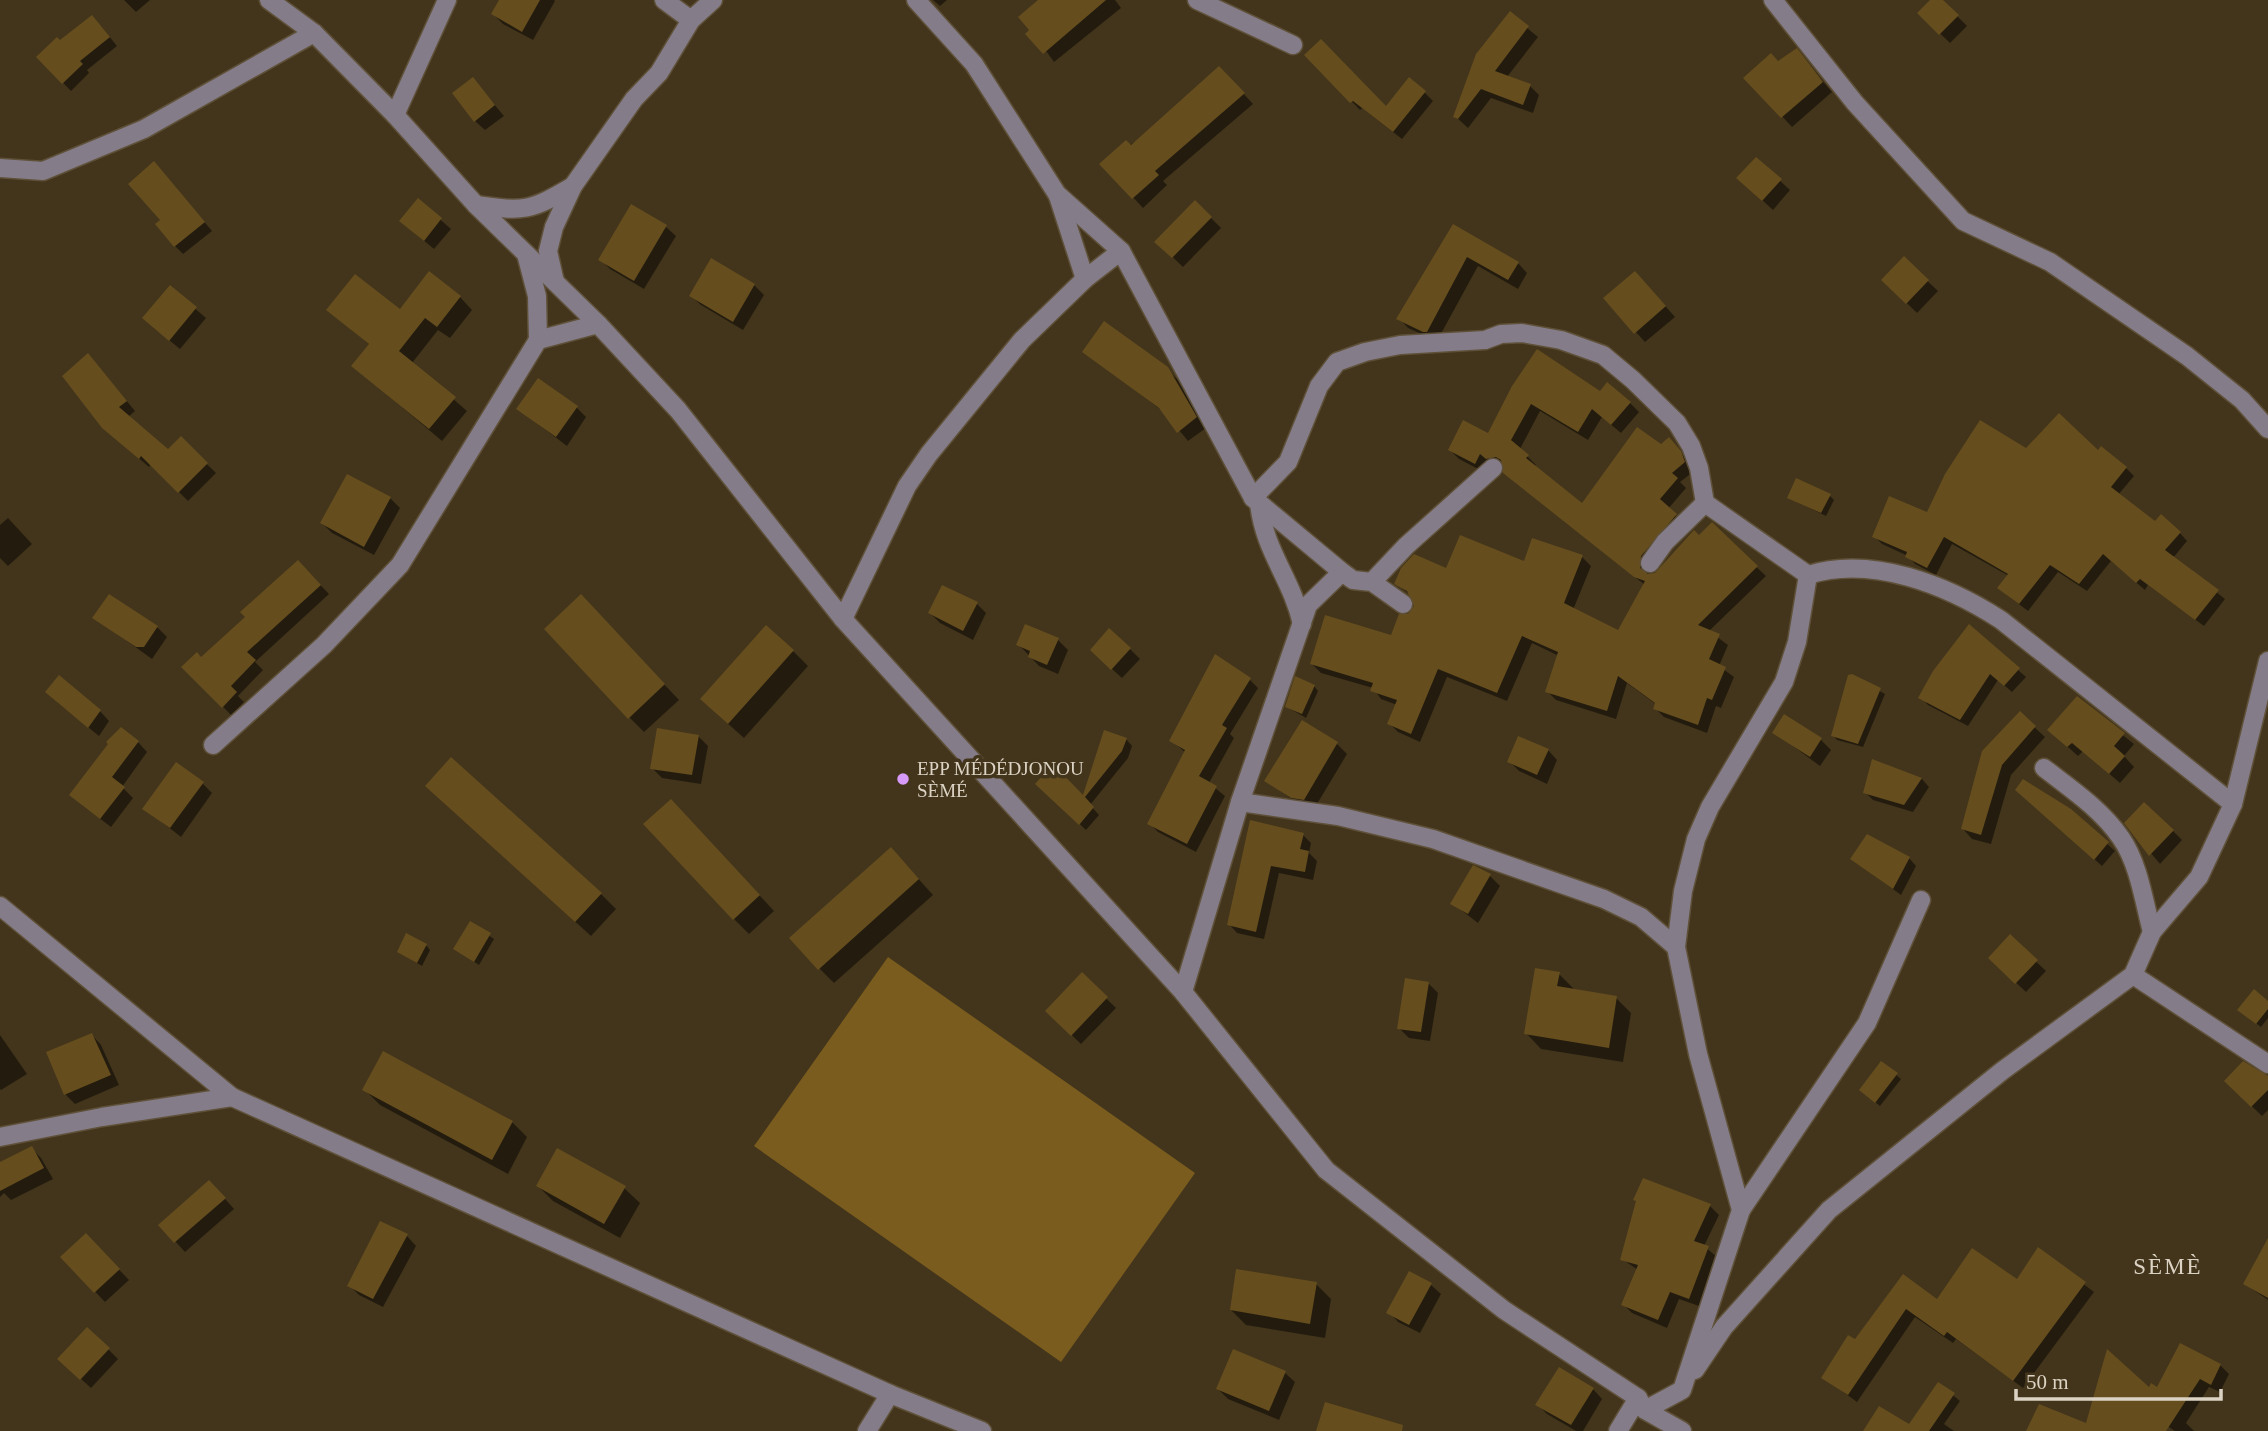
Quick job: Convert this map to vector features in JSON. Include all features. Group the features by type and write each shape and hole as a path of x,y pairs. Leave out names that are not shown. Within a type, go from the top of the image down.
{"street":[{"path":"269,0 314,33 395,115 476,205 598,324 678,410 843,619 1183,992 1326,1170 1504,1310 1682,1431"},
{"path":"395,115 446,0"},
{"path":"664,0 691,20"},
{"path":"555,282 548,251 554,227 573,186 634,99 659,73 691,20 713,0"},
{"path":"916,0 974,64 1058,194 1121,251 1256,500 1266,541 1297,600 1302,624"},
{"path":"1197,0 1293,45"},
{"path":"1773,0 1854,103 1963,221 2050,262 2187,356 2242,400 2268,429"},
{"path":"0,168 43,171 144,129 314,33"},
{"path":"476,205 519,211 546,201 573,186"},
{"path":"1058,194 1085,279"},
{"path":"843,619 907,486 929,454 1022,340 1085,279 1121,251"},
{"path":"212,745 324,645 400,565 538,340 537,296 526,254"},
{"path":"538,340 598,324"},
{"path":"1256,500 1288,462 1319,386 1337,362 1365,352 1401,345 1485,340 1501,334 1522,333 1561,340 1603,355 1633,380 1676,423 1691,446 1699,468 1705,503 1808,575"},
{"path":"1372,582 1406,546 1493,468"},
{"path":"1256,500 1353,580 1372,582 1403,604"},
{"path":"1650,563 1665,542 1705,503"},
{"path":"1808,575 1830,568 1851,567 1898,575 1933,585 1976,604 2001,620 2233,804"},
{"path":"1183,992 1240,802 1308,606 1342,572"},
{"path":"1741,1210 1698,1054 1676,947 1683,891 1696,839 1710,807 1784,682 1797,642 1808,575"},
{"path":"1618,1431 1642,1404 1682,1390 1724,1327 1829,1210 2002,1071 2133,975 2152,932 2199,877 2233,804 2268,661"},
{"path":"2044,768 2093,806 2122,839 2133,863 2152,932"},
{"path":"1240,802 1325,814 1433,839 1604,899 1641,917 1676,947"},
{"path":"1682,1390 1741,1210 1867,1023 1922,900"},
{"path":"0,906 232,1097 890,1394 982,1431"},
{"path":"2133,975 2268,1064"},
{"path":"0,1138 102,1117 232,1097"},
{"path":"867,1431 890,1394"}],"shaded area":[{"path":"888,957 1195,1173 1061,1362 754,1146"}],"building":[{"path":"499,0 540,0 522,32 491,14"},
{"path":"1038,0 1106,0 1043,54 1025,34 1029,30 1018,17"},
{"path":"1930,0 1943,0 1959,15 1939,35 1917,13"},
{"path":"1510,11 1529,26 1495,71 1531,84 1523,105 1481,89 1458,119 1453,117 1476,54"},
{"path":"92,15 110,37 80,61 83,64 62,84 36,57 57,37 60,40"},
{"path":"1321,39 1386,106 1409,77 1426,91 1393,132 1353,101 1350,103 1304,55"},
{"path":"1797,48 1823,82 1781,118 1743,78 1771,53 1778,61"},
{"path":"1219,66 1245,93 1155,171 1159,175 1132,199 1099,164 1126,140 1131,145"},
{"path":"473,77 495,105 474,122 452,93"},
{"path":"1756,157 1782,179 1762,201 1736,178"},
{"path":"154,161 205,222 174,247 155,224 160,220 128,184"},
{"path":"418,198 442,218 424,241 399,221"},
{"path":"1195,200 1212,217 1172,258 1154,242"},
{"path":"631,204 667,225 634,281 598,260"},
{"path":"1453,224 1519,262 1508,280 1467,257 1427,332 1423,332 1396,319"},
{"path":"1904,256 1929,280 1906,304 1881,280"},
{"path":"711,258 755,284 733,322 689,296"},
{"path":"429,271 461,296 437,327 425,318 399,351 456,397 429,429 351,366 369,344 326,310 355,274 400,309"},
{"path":"1635,271 1666,306 1634,334 1603,298"},
{"path":"170,285 197,307 169,341 142,318"},
{"path":"1104,321 1168,367 1197,417 1177,433 1159,408 1082,352"},
{"path":"1537,349 1600,391 1607,382 1631,402 1611,425 1592,409 1578,432 1531,404 1511,440 1529,455 1526,458 1582,503 1637,427 1661,444 1669,437 1681,451 1685,462 1672,473 1678,478 1660,499 1677,514 1641,556 1640,568 1648,574 1655,573 1694,530 1699,535 1712,522 1758,566 1698,625 1720,634 1709,659 1726,667 1712,700 1707,698 1698,725 1653,709 1655,703 1618,676 1607,711 1545,692 1558,652 1522,636 1497,693 1438,669 1411,734 1387,724 1397,700 1370,691 1373,683 1310,664 1325,615 1391,635 1399,614 1408,614 1414,606 1407,591 1394,584 1401,568 1414,554 1446,568 1460,535 1524,561 1532,538 1583,555 1564,603 1618,630 1645,581 1634,577 1503,473 1501,460 1496,457 1486,459 1480,454 1475,464 1448,450 1463,420 1488,433 1512,386"},
{"path":"88,353 127,401 119,407 168,449 181,436 208,463 178,493 141,456 139,459 102,428 62,376"},
{"path":"538,378 578,406 556,437 516,409"},
{"path":"2059,413 2098,450 2101,446 2127,467 2111,487 2155,521 2161,514 2181,532 2165,550 2219,590 2195,620 2140,579 2136,583 2103,554 2079,584 2050,565 2019,604 1997,588 2008,574 1944,537 1927,568 1905,557 1907,552 1872,537 1889,496 1927,512 1945,474 1980,420 2026,448"},
{"path":"347,474 391,497 364,547 320,523"},
{"path":"1796,478 1831,494 1821,513 1787,498"},
{"path":"298,560 321,585 247,652 256,660 231,686 237,692 222,708 181,667 197,652 201,657 245,617 240,612"},
{"path":"942,585 978,602 963,631 928,613"},
{"path":"109,594 158,626 144,647 136,647 92,618"},
{"path":"581,594 665,684 628,719 544,629"},
{"path":"1025,624 1059,638 1047,665 1028,657 1030,651 1016,645"},
{"path":"1969,624 2020,668 2004,686 1990,674 1960,720 1918,698 1933,671"},
{"path":"766,625 794,650 728,724 700,699"},
{"path":"1109,628 1131,648 1111,670 1090,650"},
{"path":"1215,654 1251,678 1222,725 1227,728 1199,776 1217,786 1187,844 1147,824 1185,750 1169,741"},
{"path":"1852,674 1881,688 1858,744 1831,736 1848,675"},
{"path":"59,675 101,710 88,728 45,692"},
{"path":"1295,676 1315,685 1302,714 1285,707"},
{"path":"2077,696 2125,733 2114,746 2125,756 2109,774 2072,743 2067,747 2047,730"},
{"path":"2020,711 2036,726 2002,765 1981,835 1961,829 1982,751"},
{"path":"1784,714 1822,738 1810,757 1772,733"},
{"path":"1302,720 1338,742 1304,800 1291,798 1264,781"},
{"path":"121,727 139,741 112,777 125,787 100,819 69,795 108,744 106,742"},
{"path":"657,728 699,735 692,775 650,769"},
{"path":"1104,730 1127,738 1122,751 1085,797 1094,807 1079,825 1035,784 1053,764 1083,795"},
{"path":"1518,736 1549,749 1537,775 1507,762"},
{"path":"451,757 602,893 575,922 425,786"},
{"path":"1872,759 1922,778 1904,805 1863,793"},
{"path":"176,762 204,782 170,828 142,809"},
{"path":"2023,779 2071,809 2109,842 2094,860 2015,790"},
{"path":"671,799 760,895 733,920 643,824"},
{"path":"2144,802 2174,830 2149,856 2124,823"},
{"path":"1250,820 1304,833 1300,849 1309,851 1305,872 1271,866 1256,932 1227,925"},
{"path":"1867,834 1910,857 1893,889 1850,859"},
{"path":"891,847 919,879 818,970 789,938"},
{"path":"1473,865 1491,874 1468,914 1450,904"},
{"path":"470,921 491,933 474,962 453,949"},
{"path":"406,933 427,944 417,963 397,952"},
{"path":"2010,934 2038,960 2015,984 1988,958"},
{"path":"1535,968 1560,972 1557,986 1617,996 1609,1048 1524,1034"},
{"path":"1082,972 1108,997 1071,1036 1045,1011"},
{"path":"1405,978 1429,982 1421,1032 1397,1029"},
{"path":"2254,989 2268,1001 2268,1009 2256,1024 2237,1010"},
{"path":"92,1033 111,1075 64,1095 46,1052"},
{"path":"383,1051 513,1121 492,1160 362,1090"},
{"path":"1881,1061 1898,1073 1875,1103 1859,1090"},
{"path":"2243,1061 2268,1076 2268,1090 2251,1107 2224,1081"},
{"path":"32,1146 44,1168 0,1191 0,1162"},
{"path":"557,1148 626,1186 604,1224 536,1186"},
{"path":"1643,1178 1711,1204 1694,1241 1709,1246 1689,1299 1670,1292 1658,1320 1621,1305 1638,1265 1620,1260 1636,1201 1633,1200"},
{"path":"209,1180 226,1198 174,1243 158,1225"},
{"path":"380,1221 408,1234 373,1299 347,1286"},
{"path":"86,1233 120,1269 94,1293 60,1257"},
{"path":"2268,1238 2268,1298 2243,1284"},
{"path":"2038,1247 2086,1282 2013,1381 1947,1332 1944,1336 1906,1309 1848,1395 1821,1378 1848,1335 1855,1339 1903,1274 1937,1299 1972,1248 2017,1279"},
{"path":"1236,1269 1317,1282 1310,1324 1230,1310"},
{"path":"1409,1271 1432,1283 1409,1325 1386,1313"},
{"path":"87,1327 110,1348 80,1380 57,1359"},
{"path":"2180,1343 2221,1364 2211,1385 2200,1379 2166,1431 2026,1431 2039,1404 2086,1423 2107,1349 2149,1387 2151,1383 2157,1387"},
{"path":"1233,1349 1286,1371 1269,1411 1216,1389"},
{"path":"1559,1367 1594,1388 1571,1425 1535,1405"},
{"path":"1938,1382 1955,1393 1929,1431 1863,1431 1879,1406 1909,1424"},
{"path":"1325,1402 1403,1425 1402,1431 1316,1431"}],"place":[{"name":"EPP MÉDÉDJONOU SÈMÉ","path":"903,779"}],"district":[{"name":"SÈMÈ","path":"2168,1266"}]}
